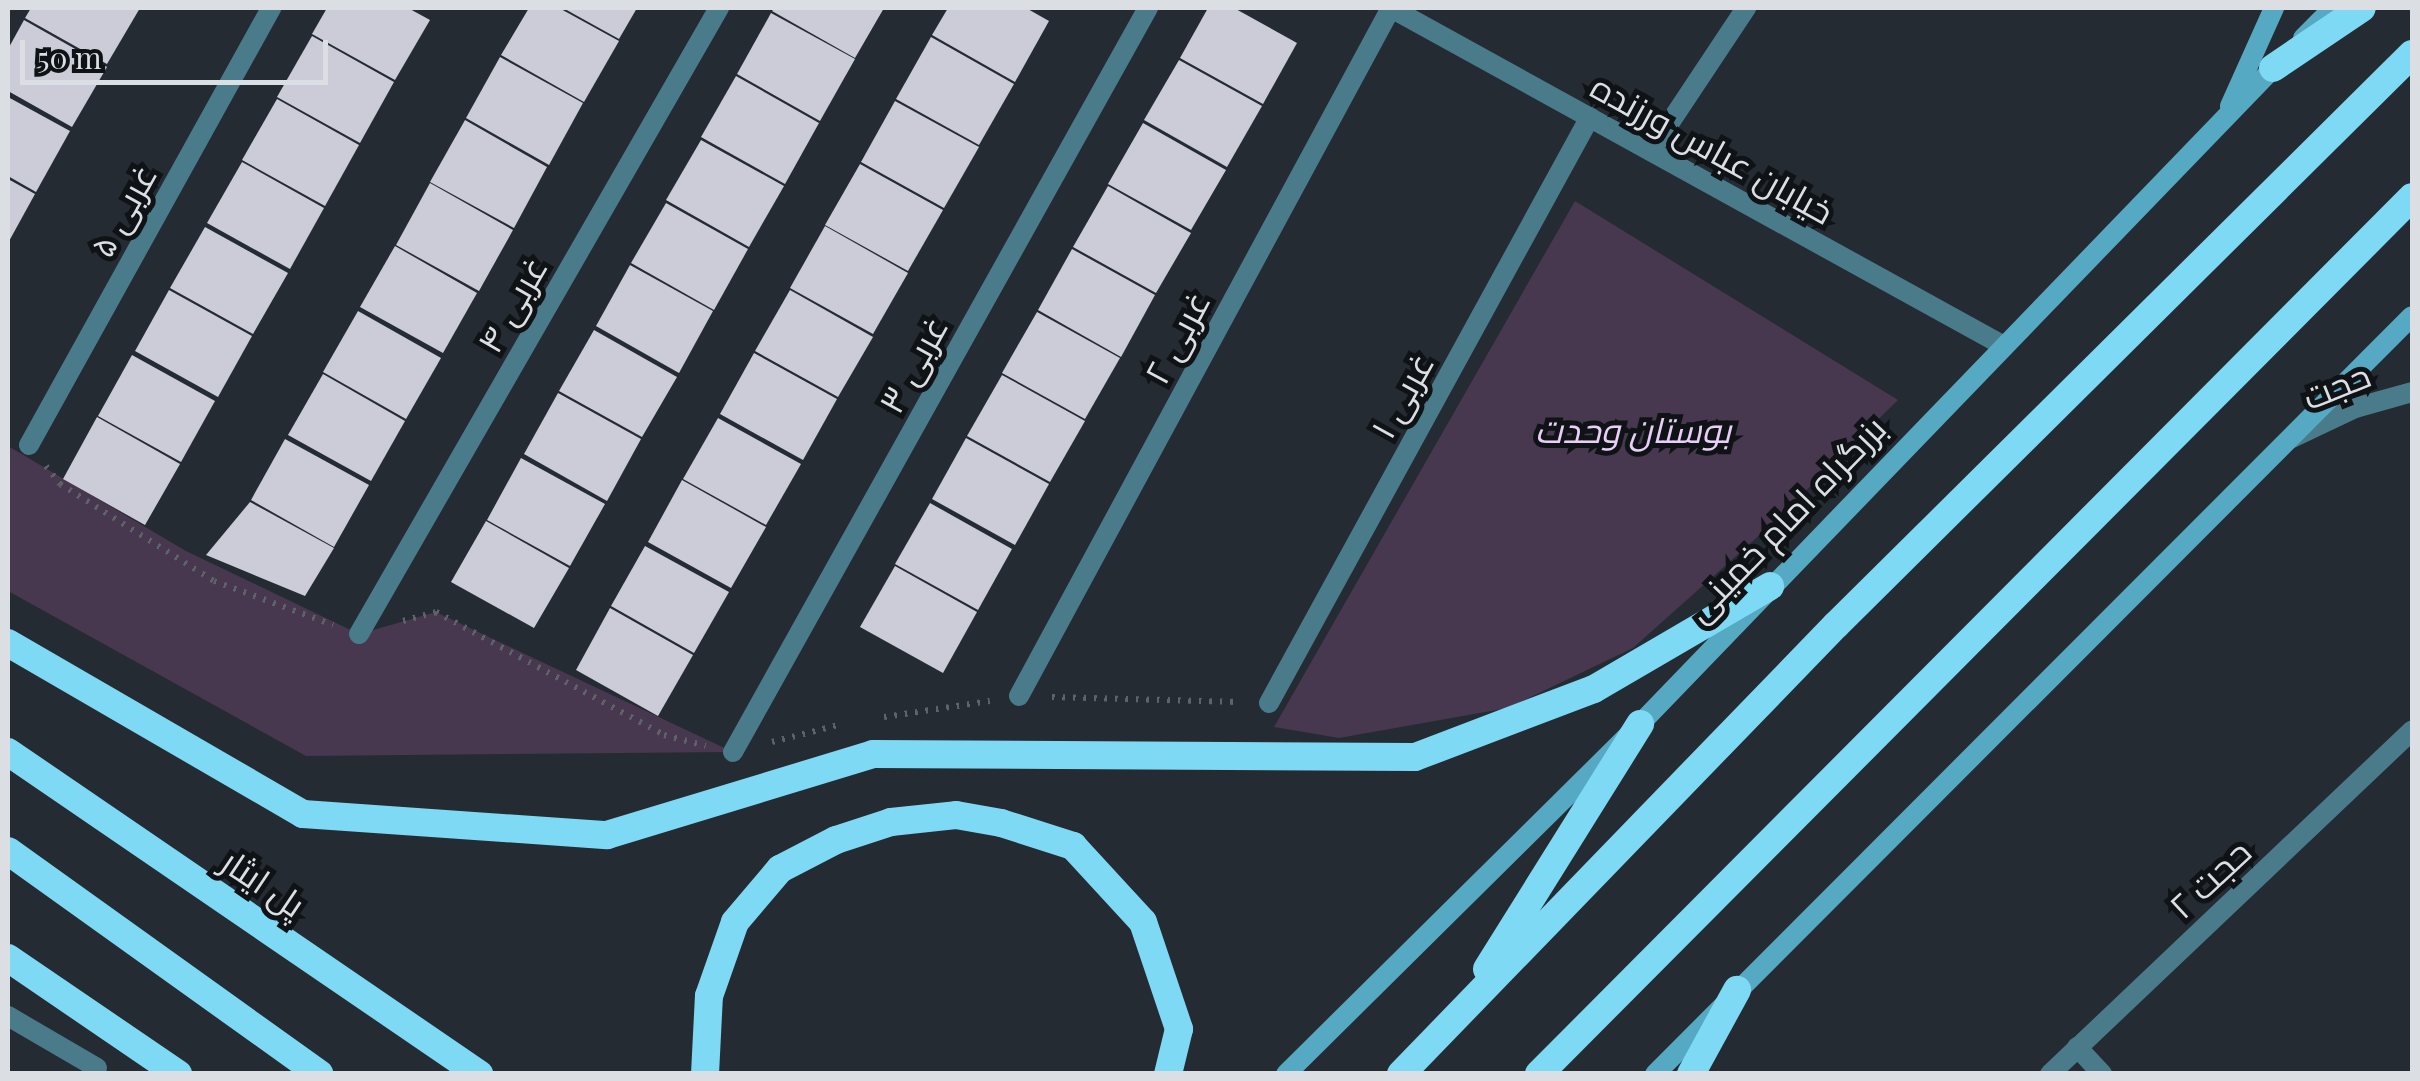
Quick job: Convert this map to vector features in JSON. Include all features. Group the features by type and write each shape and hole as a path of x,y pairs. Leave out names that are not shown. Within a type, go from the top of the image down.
{"highway":[{"path":"2273,68 2362,8"},
{"path":"1401,1074 1836,626 2412,54"},
{"path":"1539,1074 2412,197"},
{"path":"8,643 302,814 607,835 873,754 1416,757 1594,689 1770,586"},
{"path":"1456,1019 1640,724"},
{"name":"پل ایثار","path":"8,752 479,1074"},
{"path":"705,1074 709,996 728,940 735,922 780,869 836,840 891,822 956,815 1001,822 1073,846 1143,922 1179,1029 1168,1074"},
{"path":"8,851 319,1074"},
{"path":"8,958 178,1074"},
{"path":"1692,1074 1737,990"}],"main road":[{"path":"2224,118 2274,8"},
{"name":"بزرگراه امام خمینی","path":"1286,1074 1640,724 2333,8"},
{"path":"1655,1074 2412,316"}],"street":[{"name":"غربی ۵","path":"30,444 271,8"},
{"name":"غربی ۴","path":"359,634 720,8"},
{"name":"غربی ۳","path":"733,752 1148,8"},
{"name":"خیابان عباس ورزنده","path":"1391,8 2004,346"},
{"name":"غربی ۲","path":"1019,696 1391,8"},
{"path":"1651,151 1746,8"},
{"name":"غربی ۱","path":"1269,703 1590,117"},
{"name":"حجت","path":"2286,441 2354,408 2412,392"},
{"name":"حجت ۲","path":"2050,1074 2412,730"},
{"path":"8,1016 97,1068"},
{"path":"2077,1047 2102,1074"}],"path":[{"path":"30,444 60,484 214,580 359,634 436,612 664,735 733,752 845,723"},
{"path":"864,720 1019,696 1269,703"}],"green space":[{"name":"بوستان وحدت","path":"1575,201 1898,400 1772,524 1633,648 1508,708 1339,738 1274,727"},
{"path":"8,446 186,551 359,634 436,612 733,752 306,756 8,591"}],"building":[{"path":"31,8 140,8 107,64 25,18"},
{"path":"327,8 408,8 430,20 395,80 312,34"},
{"path":"529,8 559,8 619,41 584,102 501,55"},
{"path":"563,8 637,8 619,39"},
{"path":"884,8 855,58 772,11"},
{"path":"948,8 1026,8 1049,21 1015,82 932,35"},
{"path":"1208,8 1234,8 1297,43 1263,104 1180,58"},
{"path":"771,13 855,59 820,121 737,74"},
{"path":"24,20 107,67 72,127 8,91 8,49"},
{"path":"312,36 394,82 360,143 277,97"},
{"path":"931,37 1014,84 979,145 896,99"},
{"path":"500,57 583,103 549,165 466,118"},
{"path":"1179,60 1262,106 1227,167 1144,120"},
{"path":"736,76 819,123 785,184 701,137"},
{"path":"8,97 70,131 36,192 8,176"},
{"path":"277,99 359,145 325,206 242,160"},
{"path":"895,101 979,147 944,208 861,162"},
{"path":"465,120 547,167 514,228 430,182"},
{"path":"1143,123 1226,170 1191,230 1108,184"},
{"path":"701,140 784,186 749,247 666,200"},
{"path":"242,162 324,208 290,269 207,223"},
{"path":"860,164 943,210 908,271 825,225"},
{"path":"8,179 35,194 8,243"},
{"path":"430,183 513,230 479,291 396,245"},
{"path":"1108,186 1191,233 1156,293 1073,247"},
{"path":"666,203 748,249 714,310 631,263"},
{"path":"825,226 908,273 873,334 790,288"},
{"path":"205,227 288,273 253,334 170,288"},
{"path":"395,246 477,293 443,353 360,307"},
{"path":"1072,249 1155,295 1121,357 1038,310"},
{"path":"630,265 713,311 679,373 596,326"},
{"path":"169,290 252,336 218,397 135,351"},
{"path":"790,290 873,337 838,397 755,351"},
{"path":"358,311 441,358 406,419 323,372"},
{"path":"1037,312 1120,358 1085,419 1002,373"},
{"path":"594,330 677,377 642,437 559,391"},
{"path":"754,353 837,399 803,460 720,414"},
{"path":"132,355 215,401 181,462 98,416"},
{"path":"323,374 405,421 371,481 288,435"},
{"path":"1002,375 1085,421 1050,482 967,436"},
{"path":"558,393 641,439 607,501 524,454"},
{"path":"97,417 180,464 145,525 63,479"},
{"path":"718,418 801,464 766,525 683,479"},
{"path":"966,438 1049,484 1015,545 932,499"},
{"path":"285,439 369,485 334,547 251,500"},
{"path":"521,458 605,504 570,566 487,520"},
{"path":"682,480 766,527 731,588 648,542"},
{"path":"250,502 334,548 305,596 206,555"},
{"path":"930,503 1012,549 978,610 895,564"},
{"path":"486,521 569,568 534,628 451,582"},
{"path":"645,546 729,592 694,653 611,606"},
{"path":"895,566 977,612 943,673 860,627"},
{"path":"610,608 693,655 658,716 576,670"}]}
